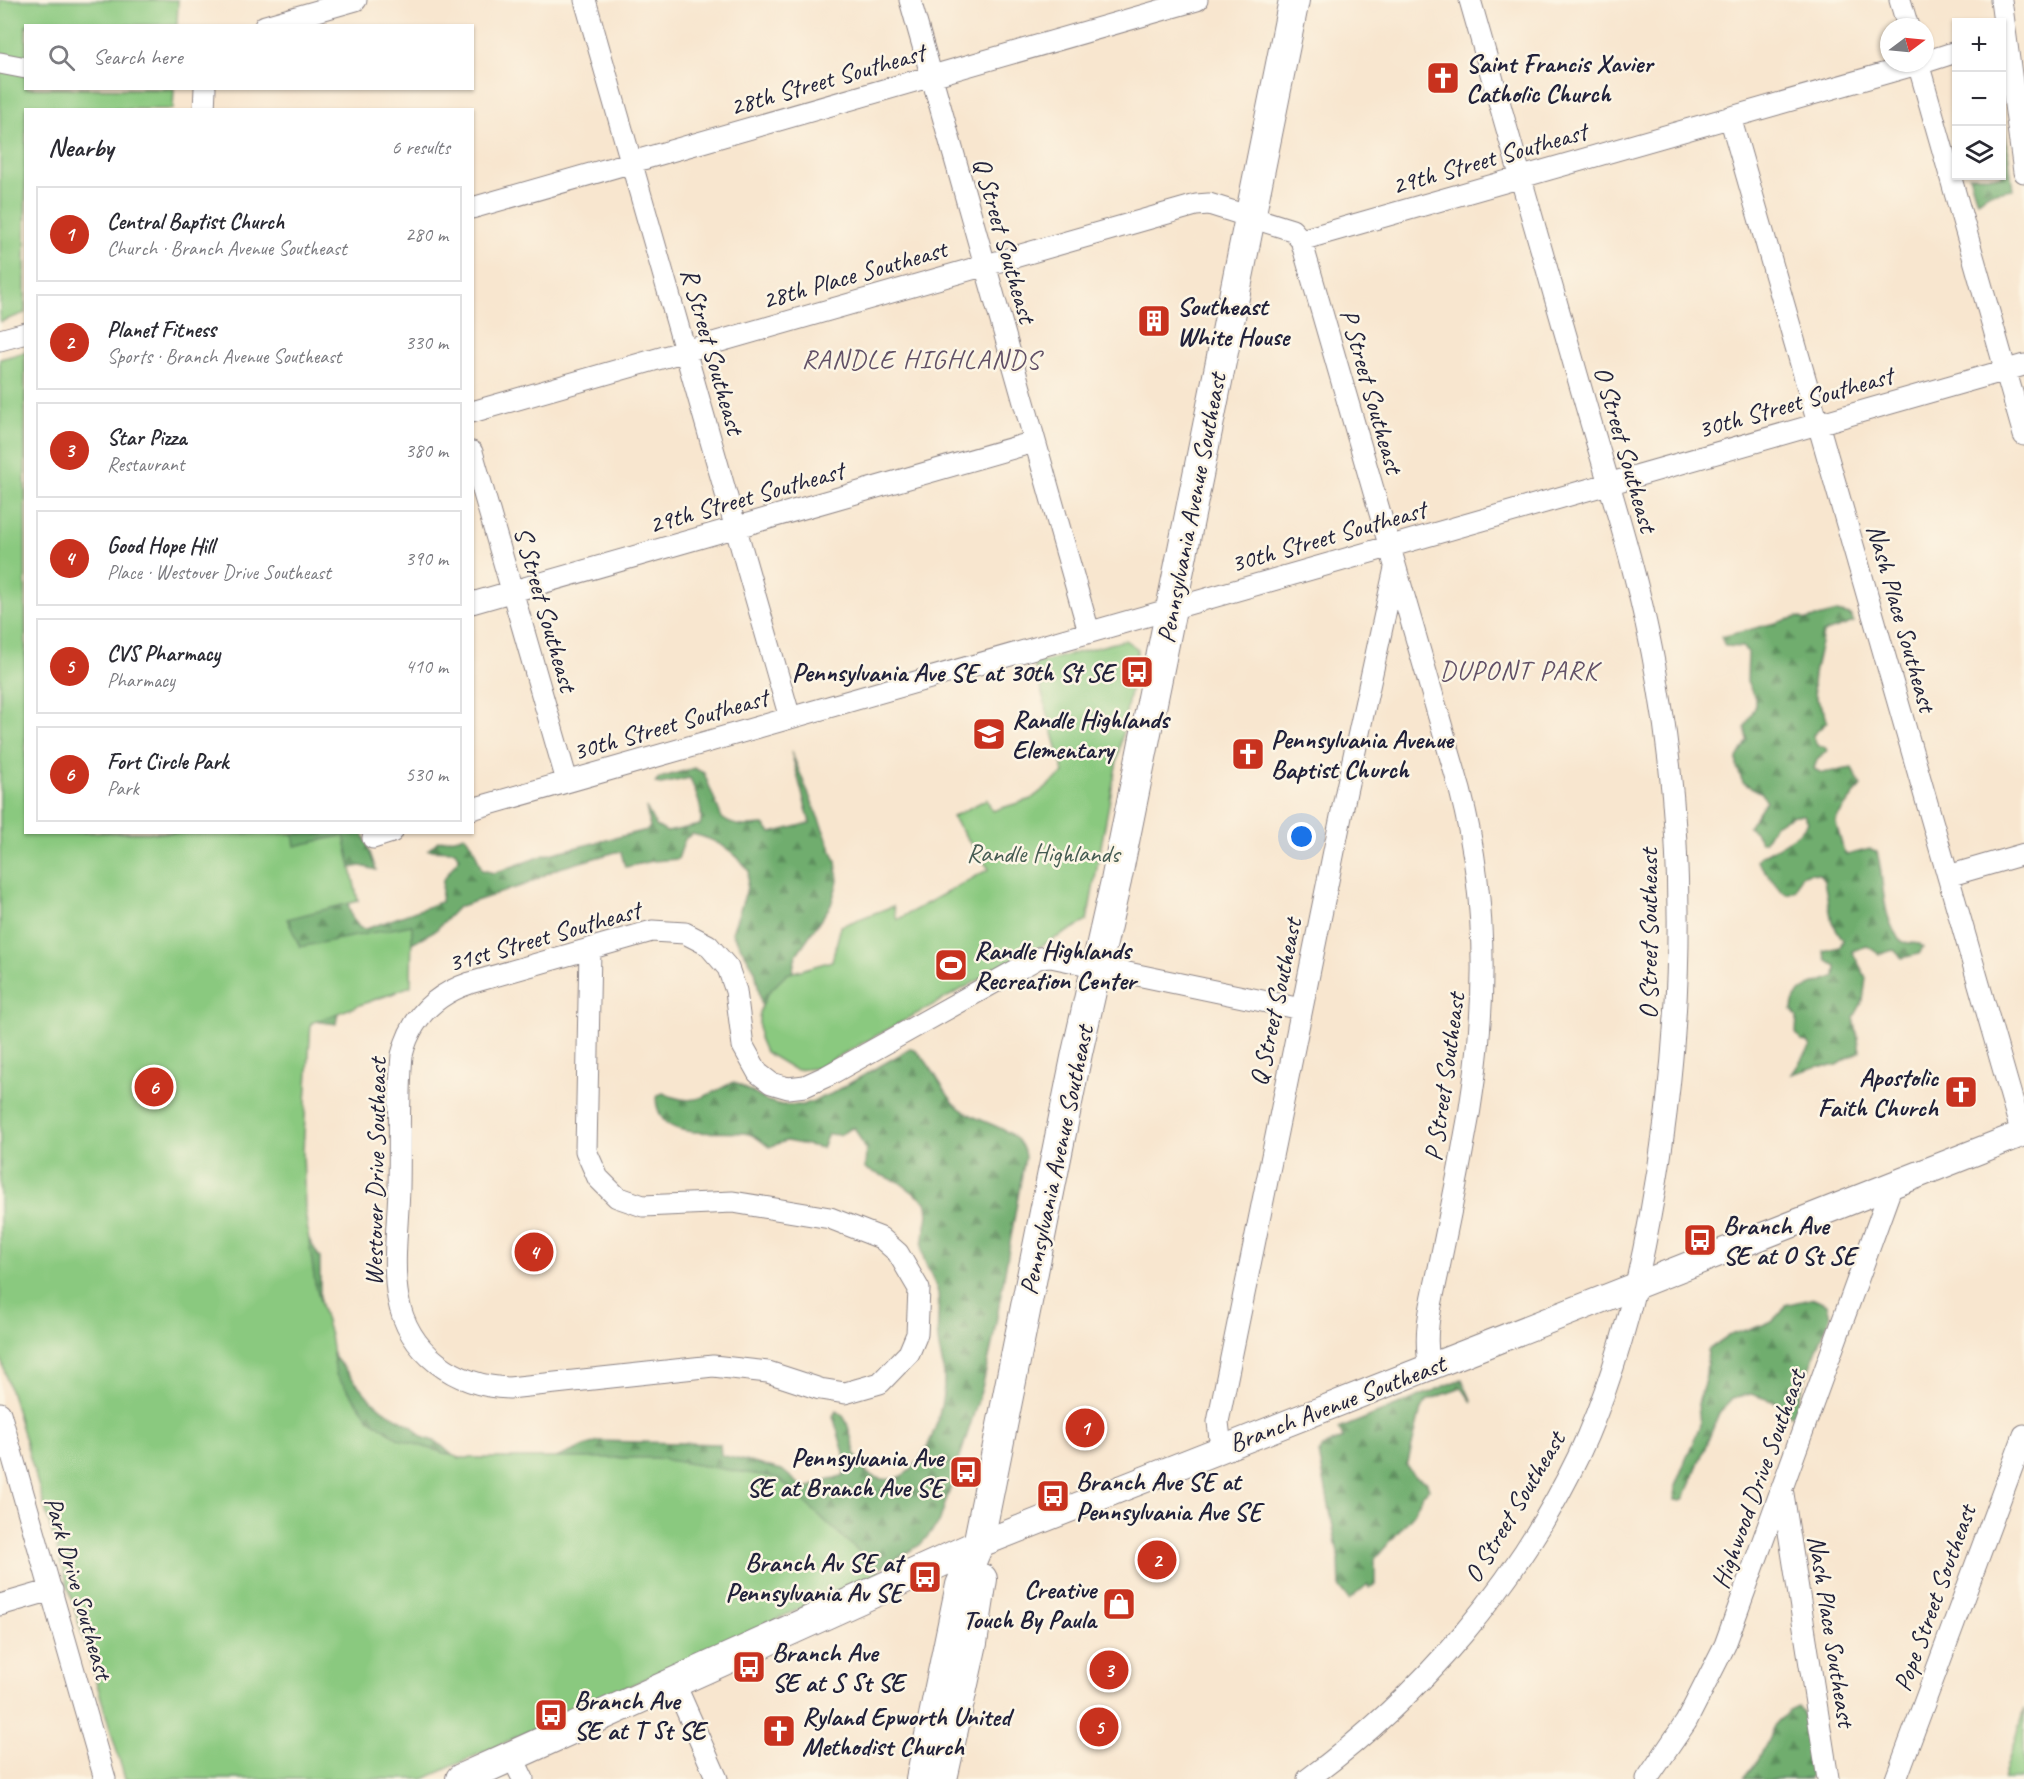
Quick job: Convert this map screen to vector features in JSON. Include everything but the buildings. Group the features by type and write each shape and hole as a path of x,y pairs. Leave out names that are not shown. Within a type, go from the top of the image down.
{"highway":[{"name":"Pennsylvania Avenue Southeast","path":"921,1779 961,1586 978,1545 1170,609 1239,213 1294,0"},
{"name":"Pennsylvania Avenue Southeast","path":"942,1779 972,1644 983,1577 978,1545"},
{"name":"Branch Avenue Southeast","path":"461,1779 517,1768 674,1683 978,1545"}],"main road":[{"name":"Branch Avenue Southeast","path":"978,1545 2023,1133"}],"street":[{"path":"272,24 356,0"},
{"name":"R Street Southeast","path":"585,0 790,718"},
{"name":"Q Street Southeast","path":"910,0 1089,632"},
{"name":"28th Street Southeast","path":"474,207 1197,0"},
{"name":"O Street Southeast","path":"1308,1779 1369,1730 1432,1669 1485,1606 1534,1534 1576,1462 1615,1365 1637,1285 1655,1191 1673,1062 1678,978 1678,882 1671,784 1658,682 1638,591 1609,484 1470,0"},
{"path":"1900,0 1905,18"},
{"path":"2001,0 2002,18"},
{"path":"1934,59 1952,53"},
{"path":"2006,57 2024,172"},
{"path":"0,63 24,68"},
{"name":"29th Street Southeast","path":"1301,240 1888,72"},
{"path":"1922,72 2015,367 2024,435"},
{"path":"204,108 205,90"},
{"name":"Nash Place Southeast","path":"1730,117 2023,1133"},
{"name":"28th Place Southeast","path":"474,411 1196,205 1209,204 1239,213"},
{"path":"1239,213 1292,230 1301,240"},
{"name":"P Street Southeast","path":"1301,240 1466,812 1476,868 1483,935 1483,998 1478,1066 1426,1328 1430,1367"},
{"path":"0,340 24,334"},
{"name":"30th Street Southeast","path":"474,808 1170,609 1392,557 1609,484 2015,367"},
{"name":"29th Street Southeast","path":"474,602 1034,442"},
{"name":"S Street Southeast","path":"474,459 567,781"},
{"name":"Q Street Southeast","path":"1221,1448 1218,1422 1392,557"},
{"path":"1948,876 2024,854"},
{"name":"31st Street Southeast","path":"426,1008 438,998 459,987 590,949 658,931 685,933 703,942 720,957 732,977 742,1041 749,1061 761,1077 788,1088 805,1086 827,1076 1032,961 1051,957 1301,1009"},
{"name":"Westover Drive Southeast","path":"426,1008 409,1033 402,1055 396,1281 400,1305 408,1328 434,1361 469,1381 499,1388 713,1366 768,1371 820,1389 845,1392 880,1383 909,1353 919,1320 919,1289 898,1253 881,1238 830,1218 733,1202 643,1206 617,1197 598,1178 586,1151 590,949"},
{"name":"Highwood Drive Southeast","path":"1647,1779 1678,1734 1714,1670 1783,1490 1892,1185"},
{"name":"Park Drive Southeast","path":"0,1413 4,1439 52,1590 101,1778"},
{"name":"Pope Street Southeast","path":"1896,1779 2024,1435"},
{"name":"Nash Place Southeast","path":"1783,1490 1828,1779"},
{"path":"0,1605 52,1590"},
{"path":"674,1683 717,1779"}],"green space":[{"path":"0,0 178,0 177,24 24,24 24,90 174,90 173,108 24,108 24,313 0,322"},
{"path":"2006,137 2013,189 1990,193 1977,201 1970,180 2006,180"},
{"path":"24,352 24,834 293,834 295,846 344,835 358,901 287,919 300,947 412,925 411,986 311,1023 303,1151 305,1211 315,1284 330,1335 336,1375 369,1418 399,1439 460,1458 655,1458 778,1478 881,1572 424,1779 125,1779 0,1356 0,359"},
{"path":"0,362 24,796 24,834 363,834 376,870 361,866 350,868 344,888 352,918 360,928 366,929 441,902 443,880 459,858 455,851 428,850 438,841 465,836 472,844 482,870 494,873 545,855 647,830 650,827 646,807 656,826 667,832 700,825 700,808 690,778 661,784 655,783 660,778 694,768 704,773 722,818 731,823 742,826 764,825 771,833 810,823 791,751 836,861 838,881 831,905 796,955 791,978 763,1013 755,970 732,933 746,892 749,871 724,847 692,834 685,839 678,859 625,867 621,852 616,852 556,869 527,884 458,907 436,930 393,953 400,988 397,992 338,1012 336,1024 314,1021 311,1024 292,1101 307,1236 320,1258 320,1314 329,1345 336,1359 370,1399 383,1410 412,1426 422,1437 437,1442 458,1460 551,1460 598,1441 720,1444 721,1455 782,1470 805,1489 844,1475 844,1453 833,1416 836,1411 847,1423 860,1465 867,1473 877,1478 893,1479 906,1473 918,1461 927,1446 935,1429 943,1395 944,1371 938,1334 938,1294 922,1251 928,1214 926,1202 899,1182 865,1169 866,1150 854,1127 839,1135 828,1134 822,1148 786,1141 769,1147 749,1134 686,1131 675,1128 660,1114 657,1107 658,1095 663,1093 692,1100 734,1082 767,1101 783,1105 803,1105 831,1094 911,1048 923,1058 957,1106 1008,1132 1022,1147 1025,1157 993,1340 982,1388 939,1523 920,1545 884,1566 806,1599 50,1520"},
{"path":"1837,612 1850,615 1854,622 1823,633 1813,686 1827,722 1813,735 1817,745 1825,747 1827,751 1817,759 1814,769 1822,773 1852,768 1861,786 1837,817 1836,823 1844,852 1847,855 1870,849 1877,852 1884,899 1895,933 1902,942 1920,944 1923,948 1919,954 1902,958 1894,950 1879,954 1867,946 1852,951 1866,978 1863,1001 1854,1017 1860,1051 1836,1066 1819,1066 1792,1074 1811,1046 1808,1042 1801,1041 1796,1033 1797,1017 1792,1010 1793,1003 1801,991 1835,977 1836,966 1827,961 1823,951 1840,947 1843,940 1832,922 1824,881 1819,874 1810,873 1801,876 1796,890 1788,894 1780,890 1757,861 1759,857 1793,837 1808,822 1804,815 1794,815 1774,825 1764,842 1761,842 1755,832 1748,827 1766,801 1762,793 1743,783 1737,767 1737,758 1747,740 1745,727 1755,707 1755,698 1747,682 1748,652 1742,647 1725,646 1721,637 1798,617 1806,620"},
{"name":"Randle Highlands","path":"1125,640 1138,649 1087,921 817,1068 795,1070 765,1052 759,1038 759,1012 769,992 787,974 832,961 841,926 893,906 897,920 989,869 952,817 987,799 992,811 1031,799 1064,773 1034,664"},
{"path":"1814,1298 1827,1304 1830,1317 1801,1389 1795,1415 1791,1415 1775,1402 1751,1394 1732,1398 1719,1414 1684,1498 1681,1501 1674,1500 1675,1486 1700,1425 1698,1404 1706,1376 1708,1350 1728,1336 1769,1323 1781,1313 1785,1305"},
{"path":"1462,1379 1472,1402 1462,1388 1428,1400 1421,1409 1407,1466 1412,1474 1427,1483 1429,1489 1422,1495 1413,1515 1375,1559 1375,1585 1369,1588 1368,1584 1349,1600 1340,1588 1339,1559 1319,1453 1321,1448 1343,1438 1339,1429"},
{"path":"1798,1706 1803,1712 1813,1773 1810,1779 1743,1779 1759,1759 1773,1728 1789,1710"},
{"path":"2024,1709 2024,1779 2003,1779"}],"place":[{"name":"Saint Francis Xavier Catholic Church","path":"1443,78"},
{"name":"Southeast White House","path":"1154,321"},
{"name":"Pennsylvania Ave SE at 30th St SE","path":"1137,672"},
{"name":"Randle Highlands Elementary","path":"989,734"},
{"name":"Pennsylvania Avenue Baptist Church","path":"1248,754"},
{"name":"Randle Highlands Recreation Center","path":"951,965"},
{"name":"Fort Circle Park","path":"154,1087"},
{"name":"Apostolic Faith Church","path":"1961,1092"},
{"name":"Branch Ave SE at O St SE","path":"1700,1240"},
{"name":"Good Hope Hill","path":"534,1252"},
{"name":"Central Baptist Church","path":"1085,1428"},
{"name":"Pennsylvania Ave SE at Branch Ave SE","path":"966,1472"},
{"name":"Branch Ave SE at Pennsylvania Ave SE","path":"1053,1496"},
{"name":"Planet Fitness","path":"1157,1560"},
{"name":"Branch Av SE at Pennsylvania Av SE","path":"925,1577"},
{"name":"Creative Touch By Paula","path":"1119,1604"},
{"name":"Branch Ave SE at S St SE","path":"749,1667"},
{"name":"Star Pizza","path":"1109,1670"},
{"name":"Branch Ave SE at T St SE","path":"551,1715"},
{"name":"CVS Pharmacy","path":"1099,1727"},
{"name":"Ryland Epworth United Methodist Church","path":"779,1731"}],"district":[{"name":"RANDLE HIGHLANDS","path":"921,359"},
{"name":"DUPONT PARK","path":"1519,670"}]}
